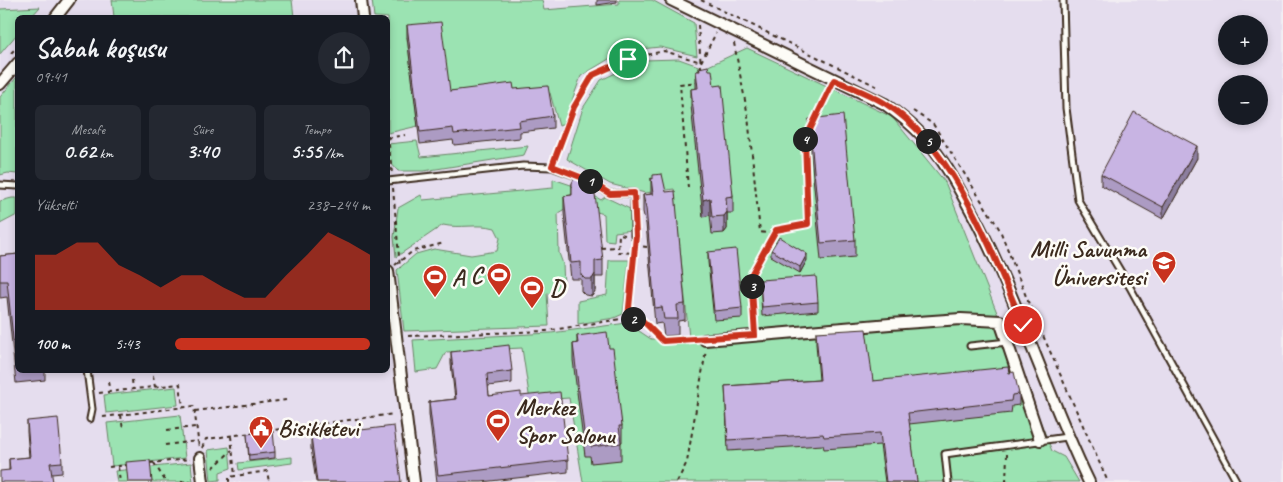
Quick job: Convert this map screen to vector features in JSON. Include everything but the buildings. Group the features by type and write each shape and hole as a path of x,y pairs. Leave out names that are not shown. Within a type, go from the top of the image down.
{"street":[{"path":"57,15 69,0"},
{"path":"361,0 363,15"},
{"path":"671,0 885,104 911,124 944,162 990,247 1068,437 1089,482"},
{"path":"0,84 15,66"},
{"path":"390,269 414,482"},
{"path":"705,340 961,319 1000,321 1040,440"},
{"path":"200,458 203,481"}],"lane":[{"path":"1063,0 1066,108 1078,200 1131,289 1237,482"},
{"path":"390,181 523,166 552,166 588,180 610,194 634,193 634,236"},
{"path":"0,185 15,186"},
{"path":"970,346 1008,342"},
{"path":"87,373 92,409 90,419"},
{"path":"948,482 945,454 1068,437"}],"path":[{"path":"701,0 868,80 884,91"},
{"path":"698,13 701,72"},
{"path":"700,62 720,25"},
{"path":"738,34 733,45 748,116 760,232 774,234"},
{"path":"552,166 574,107 593,75 628,59 664,50 700,62"},
{"path":"813,123 834,80"},
{"path":"688,188 680,84 702,81"},
{"path":"908,107 933,124 1000,230 1029,304 1108,482"},
{"path":"755,335 751,275 776,230 808,224 805,140 809,131"},
{"path":"390,138 405,135"},
{"path":"628,318 635,253 634,236 619,234 618,252 635,253"},
{"path":"390,269 413,251 444,243"},
{"path":"600,248 618,246"},
{"path":"635,246 648,247"},
{"path":"406,336 546,331 628,318 641,319 663,341 705,340"},
{"path":"677,482 686,462 706,350"},
{"path":"153,376 155,387"},
{"path":"132,380 134,389"},
{"path":"108,382 110,392"},
{"path":"99,393 180,384 183,408"},
{"path":"195,412 286,400"},
{"path":"103,417 194,406 200,458"},
{"path":"200,458 206,439 398,414"},
{"path":"121,415 124,430"},
{"path":"167,430 196,427"},
{"path":"231,436 235,476"},
{"path":"164,445 198,441"},
{"path":"1006,482 1008,444"},
{"path":"203,481 232,450"},
{"path":"144,463 200,458"},
{"path":"153,462 166,482"},
{"path":"109,467 135,464"},
{"path":"118,466 120,482"},
{"path":"229,482 229,477 267,471 269,482"}],"shaded area":[{"path":"0,0 1283,0 1283,482 0,482"}],"green space":[{"path":"112,0 292,0 294,15 114,15"},
{"path":"372,0 542,0 544,10 619,4 619,0 652,0 694,23 697,56 660,47 622,51 581,76 573,98 568,122 559,126 550,93 450,103 407,37 418,126 390,133 390,15 374,15"},
{"path":"40,7 33,15 15,15 15,36 0,54 0,9"},
{"path":"747,48 892,117 945,182 1052,451 1064,457 1079,482 583,482 569,398 530,401 522,348 446,352 437,369 416,372 413,340 551,333 627,323 651,339 689,338 674,189 645,193 610,184 567,159 583,108 601,80 643,60 679,59 704,68"},
{"path":"15,79 15,174 0,175 0,97"},
{"path":"417,141 421,157 528,146 524,155 424,171 398,171 390,162 390,144"},
{"path":"553,179 577,187 572,193 568,207 558,213 559,253 563,264 564,287 554,296 547,293 549,326 404,331 397,270 416,254 434,249 471,255 497,251 500,238 495,228 443,225 396,257 394,237 398,208 421,195 423,200 553,188"},
{"path":"583,189 601,200 605,197 630,209 632,230 615,232 614,241 605,240 604,214 597,212"},
{"path":"15,198 15,216 0,224 0,201"},
{"path":"609,260 629,260 623,314 614,318 578,324 578,301 607,295"},
{"path":"176,387 178,405 106,413 104,395"},
{"path":"180,415 185,458 112,466 107,423"},
{"path":"229,447 231,468 220,472 220,480 211,481 208,450"},
{"path":"292,457 292,463 239,470 238,463"},
{"path":"191,463 193,482 117,482 115,471"}],"place":[{"name":"Milli Savunma Üniversitesi","path":"1164,284"},
{"name":"C","path":"499,296"},
{"name":"A","path":"435,298"},
{"name":"D","path":"532,309"},
{"name":"Merkez Spor Salonu","path":"498,442"},
{"name":"Bisikletevi","path":"261,449"}],"route":[{"path":"628,59 593,75 574,107 552,166 588,180 610,194 634,193 634,236 636,236 628,318 641,319 663,341 705,340 755,335 751,275 776,230 808,224 805,140 834,80 885,104 911,124 944,162 990,247 1023,325"}]}
